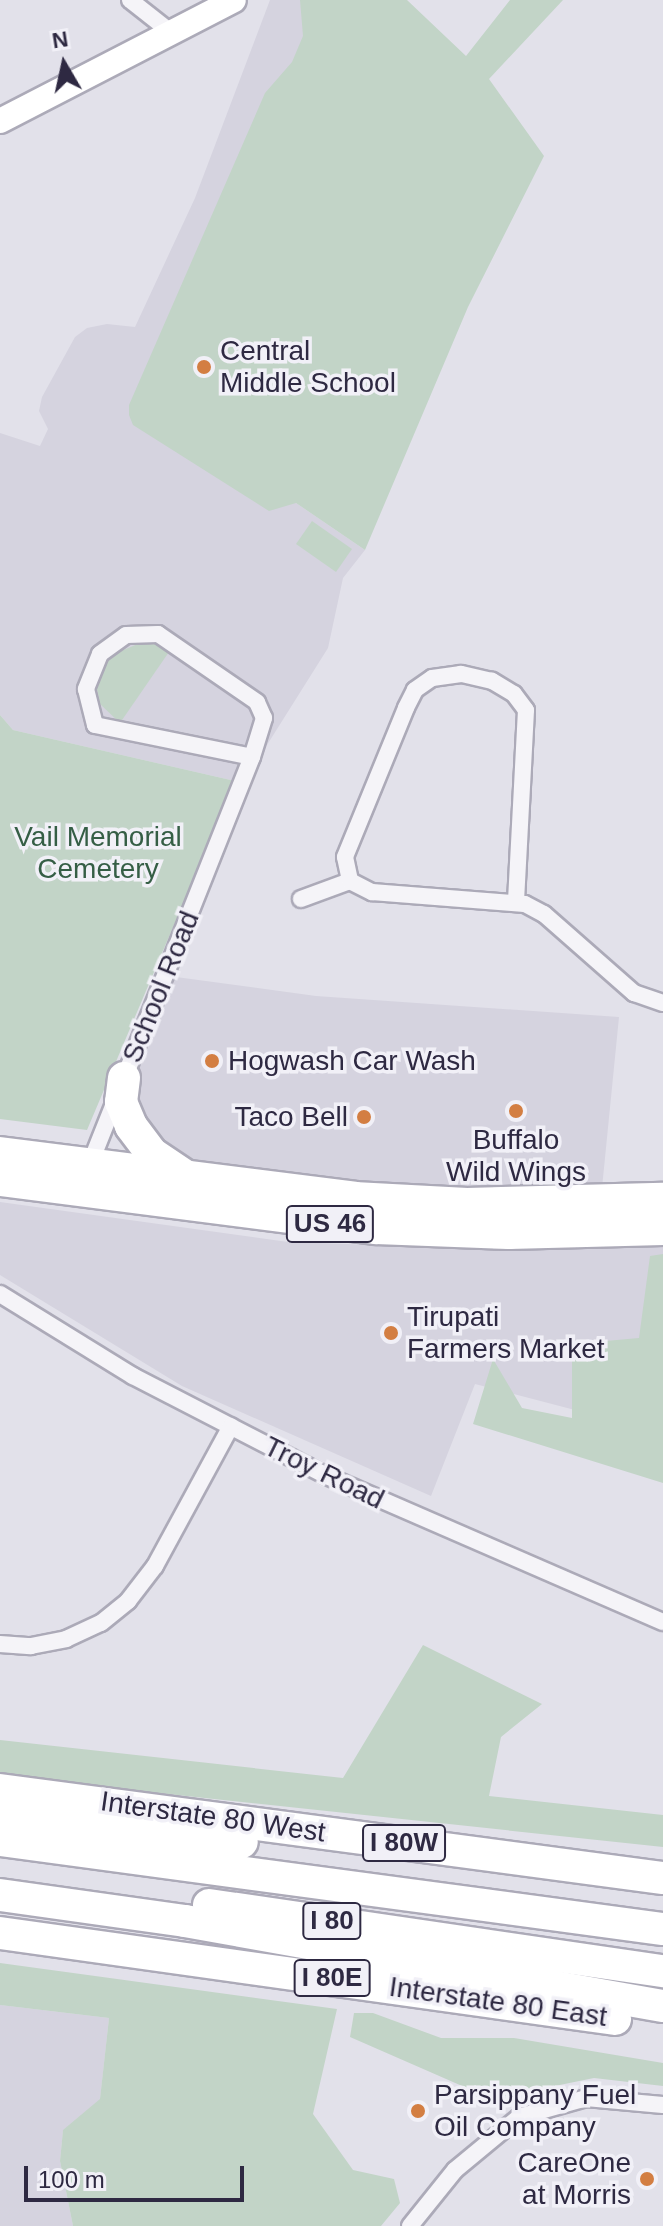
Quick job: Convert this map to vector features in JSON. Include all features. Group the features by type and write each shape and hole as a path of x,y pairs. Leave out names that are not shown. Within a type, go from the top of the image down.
{"highway":[{"path":"124,1078 121,1102 131,1126 151,1153 186,1176"},
{"name":"US 46","path":"0,1153 354,1198 452,1204 663,1199"},
{"path":"0,1168 70,1174 81,1173 90,1164"},
{"name":"US 46","path":"0,1180 376,1228 509,1233 663,1229"},
{"name":"Interstate 80 West","path":"0,1790 663,1880"},
{"path":"0,1817 663,1880"},
{"name":"I 80","path":"0,1840 663,1929"},
{"name":"I 80","path":"0,1877 663,1971"},
{"path":"0,1895 185,1921 663,2006"},
{"name":"Interstate 80 East","path":"0,1933 663,2026"}],"street":[{"path":"130,0 173,34"},
{"path":"0,121 234,0"},
{"name":"School Road","path":"90,1164 252,757 264,718 257,702 158,634 116,639 89,676 95,725 252,757"},
{"path":"350,881 345,857 410,699 432,678 461,674 504,687 526,710 516,901"},
{"path":"301,899 350,881 372,892 516,901 544,914 634,993 663,1003"},
{"name":"Troy Road","path":"0,1294 133,1376 231,1426 410,1514 663,1622"},
{"path":"0,1644 31,1646 66,1639 101,1623 128,1601 155,1566 231,1426"},
{"path":"410,2226 483,2143 519,2117 566,2101 614,2098 663,2105"}],"shaded area":[{"name":"Central Middle School","path":"270,0 314,0 296,503 365,550 343,578 328,648 267,745 253,781 235,781 13,730 0,715 0,433 40,446 48,429 39,411 42,397 75,337 87,328 107,324 135,327 195,198"},
{"path":"176,977 316,996 619,1017 602,1188 373,1185 174,1160 145,1137 130,1090"},
{"path":"0,1202 288,1242 495,1249 641,1247 663,1242 663,1375 594,1415 475,1384 431,1496 182,1386 0,1275"},
{"path":"0,2005 109,2018 100,2100 63,2131 60,2161 73,2226 0,2226"}],"green space":[{"path":"300,0 407,0 466,56 510,0 563,0 489,79 544,156 468,307 365,550 296,503 269,511 133,425 129,415 129,405 265,93 292,62 303,36"},
{"path":"312,521 352,549 336,572 296,544"},
{"path":"145,641 171,649 120,723 100,704 96,685 109,656"},
{"name":"Vail Memorial Cemetery","path":"0,715 13,730 235,781 87,1130 0,1119"},
{"path":"663,1254 663,1483 473,1424 493,1359 522,1408 572,1418 572,1344 639,1338 650,1256"},
{"path":"423,1645 542,1704 501,1737 489,1796 663,1815 663,1847 0,1776 0,1740 343,1778"},
{"path":"0,1963 337,2009 313,2114 353,2170 394,2179 400,2203 381,2226 73,2226 60,2161 63,2130 100,2099 109,2018 0,2005"},
{"path":"354,2013 373,2013 441,2038 514,2038 663,2063 663,2086 594,2078 471,2103 469,2089 350,2037"}],"place":[{"name":"Central Middle School","path":"204,367"},
{"name":"Hogwash Car Wash","path":"212,1061"},
{"name":"Buffalo Wild Wings","path":"516,1111"},
{"name":"Taco Bell","path":"364,1117"},
{"name":"Tirupati Farmers Market","path":"391,1333"},
{"name":"Parsippany Fuel Oil Company","path":"418,2111"},
{"name":"CareOne at Morris","path":"647,2179"}]}
